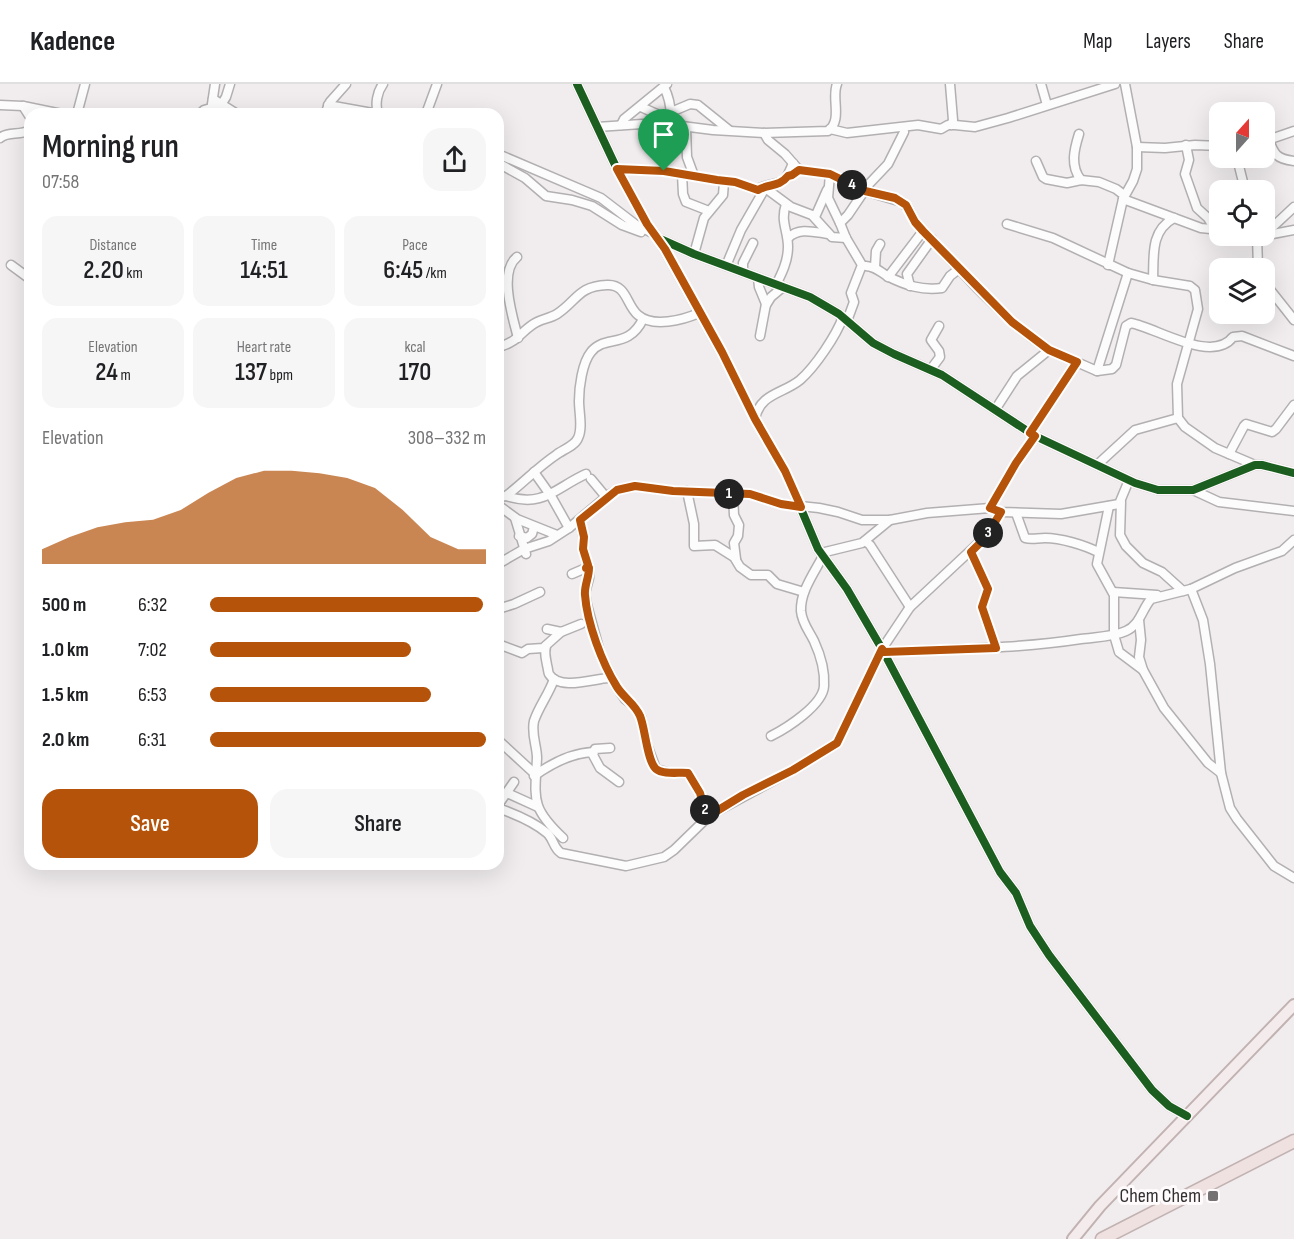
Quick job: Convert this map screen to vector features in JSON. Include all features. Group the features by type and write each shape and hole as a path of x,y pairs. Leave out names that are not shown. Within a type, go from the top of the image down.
{"highway":[{"path":"1102,1239 1294,1141"}],"main road":[{"path":"1073,1239 1100,1206 1294,1005"}],"street":[{"path":"79,108 85,84"},
{"path":"212,104 215,84"},
{"path":"221,105 226,98 230,84"},
{"path":"328,108 346,84"},
{"path":"376,108 378,95 383,84"},
{"path":"577,84 617,169 722,352 755,419 785,471 812,536 883,650 1000,872 1019,899 1035,934 1152,1090 1169,1106 1188,1116"},
{"path":"831,129 835,121 837,84"},
{"path":"950,84 953,120 951,125"},
{"path":"1041,84 1046,101"},
{"path":"597,127 670,125 764,133 831,129 847,134 918,125 941,129 951,125 973,127 989,124 1046,101 1059,103 1115,84"},
{"path":"1108,265 1124,197 1136,174 1137,147 1125,84"},
{"path":"621,125 624,119 665,85 671,112 670,125"},
{"path":"428,108 435,86"},
{"path":"207,108 212,104 226,108"},
{"path":"0,105 33,108"},
{"path":"671,112 690,105 698,105 723,127 733,131"},
{"path":"641,107 659,115 670,125"},
{"path":"686,127 687,157 694,176"},
{"path":"1275,137 1294,131"},
{"path":"840,223 869,184 888,164 904,132"},
{"path":"0,138 4,135 24,133"},
{"path":"764,133 768,140 796,166 830,174 865,191 902,202 923,231 1012,322 1049,350 1097,371 1112,369 1116,365 1126,326 1135,323 1190,344 1221,346 1226,345 1233,337 1242,336 1294,356"},
{"path":"1079,134 1074,157 1076,172 1081,180"},
{"path":"1186,145 1189,162 1185,174 1197,208 1209,219"},
{"path":"1137,147 1209,146"},
{"path":"1275,154 1281,158 1294,161"},
{"path":"504,157 601,198 634,224 656,237 694,254 810,297 845,319 883,349 931,369 1033,434 1129,480 1158,490 1193,490 1255,465"},
{"path":"1036,161 1044,179 1067,183 1081,180 1106,184 1124,197 1174,218 1209,229"},
{"path":"504,166 525,178 546,196 592,206 622,225 656,237"},
{"path":"726,266 761,190 764,186 781,183 792,175 796,166"},
{"path":"617,169 682,174 740,183 772,192 786,204 815,218 834,238 846,238"},
{"path":"682,174 685,200 709,211"},
{"path":"755,419 756,412 768,397 795,383 812,366 835,335 854,302 851,292 862,265 829,202 830,174"},
{"path":"694,254 704,218 723,195 724,182"},
{"path":"815,218 828,189"},
{"path":"760,336 766,306 780,286 788,256 788,238 782,220 786,204"},
{"path":"1275,224 1294,207"},
{"path":"1153,280 1155,238 1165,223 1174,218"},
{"path":"1007,224 1062,242 1128,273 1183,285 1195,290 1198,309 1177,384 1178,418 1185,428 1215,448 1255,465 1294,473"},
{"path":"788,238 793,233 802,231 828,234"},
{"path":"888,276 923,231"},
{"path":"1275,234 1294,231"},
{"path":"910,286 907,274 932,239"},
{"path":"743,272 743,263 753,243"},
{"path":"880,244 870,266 910,286 942,288 950,276 959,269"},
{"path":"517,257 509,268 508,297 518,338"},
{"path":"11,265 24,275"},
{"path":"1097,371 1128,273"},
{"path":"758,278 766,306"},
{"path":"504,345 518,338 535,323 559,313 578,294 606,285 622,290 637,314 643,319 680,321 699,313"},
{"path":"1275,296 1294,320"},
{"path":"504,500 534,472 576,442 579,437 581,385 585,363 591,351 603,344 630,336 643,319"},
{"path":"931,369 940,357 932,340 939,326"},
{"path":"996,410 1017,376 1049,350"},
{"path":"990,508 1077,362"},
{"path":"1229,454 1246,424 1269,432 1274,431 1294,405"},
{"path":"1097,465 1135,430 1178,418"},
{"path":"534,472 569,528"},
{"path":"504,503 551,496 568,482 588,477 606,497"},
{"path":"1129,480 1121,502 1120,535 1126,546 1143,563 1162,572 1187,590 1202,614 1221,773 1233,813 1274,866 1294,878"},
{"path":"504,561 549,541 617,490 635,486 757,495 781,504 819,508 862,520 891,520 927,513 990,508 1001,512 1061,514 1121,502"},
{"path":"1193,490 1219,502 1294,511"},
{"path":"687,491 694,524 694,546 713,544 736,559"},
{"path":"733,494 734,515 739,525 738,536 734,543 736,559 740,567 751,575 768,575 777,584 804,592"},
{"path":"1109,506 1098,552 1098,569 1113,592 1114,635 1120,653 1143,670"},
{"path":"504,508 515,518 536,530 557,535"},
{"path":"504,810 548,833 556,850 561,853 626,866 664,857 707,817 837,743 883,650 910,607 986,537 1001,512"},
{"path":"1016,513 1025,538 1033,540 1046,538 1098,552"},
{"path":"515,518 525,552"},
{"path":"580,520 589,578 585,593 586,605 602,656 616,686 641,717 653,765 660,771 688,773 700,793 707,817"},
{"path":"771,736 799,718 812,706 824,687 820,658 804,625 801,611 804,592 822,554 865,541 891,520"},
{"path":"519,536 527,538 536,530"},
{"path":"883,650 996,648 1041,645 1114,635 1126,631 1139,620 1149,602 1187,590 1235,568 1282,551 1294,540"},
{"path":"865,541 870,545 910,607"},
{"path":"971,552 988,589 982,607 996,648"},
{"path":"572,573 587,567"},
{"path":"504,607 540,592"},
{"path":"1113,592 1164,596"},
{"path":"1139,620 1142,639 1139,659 1143,670 1164,708 1208,764 1221,773"},
{"path":"504,646 520,653 528,649 540,649 561,632 581,624"},
{"path":"547,629 561,632"},
{"path":"546,646 544,653 548,672 554,679 568,684 608,678"},
{"path":"523,800 531,797 534,789 537,759 534,723 542,701 554,679"},
{"path":"504,746 535,775"},
{"path":"535,775 554,762 577,754 593,752 598,747 610,748"},
{"path":"593,752 598,765 619,782"},
{"path":"504,798 514,782"},
{"path":"534,789 538,807 546,820 563,838"},
{"path":"507,793 538,807"}],"cycle path":[{"path":"577,84 617,169 647,224 658,238 694,254 810,297 839,314 873,343 942,375 1035,436 1135,483 1158,490 1193,490 1255,465 1294,473"},
{"path":"658,238 785,471 818,549 847,589 882,649 1000,872 1016,893 1030,926 1049,955 1152,1090 1169,1106 1187,1116"}],"place":[{"name":"Chem Chem","path":"1213,1196"}],"route":[{"path":"617,169 664,171 735,182 758,190 764,186 781,183 799,170 830,174 865,191 895,198 906,205 923,231 1012,322 1049,350 1077,362 1030,433 1035,436 1004,482 990,508 1001,512 986,537 971,552 988,589 988,595 982,607 996,648 884,652 882,649 837,743 707,817 700,793 688,773 660,771 653,765 641,717 616,686 602,656 586,605 585,593 589,568 586,568 588,565 583,549 584,537 580,529 580,520 617,490 635,486 658,490 750,494 781,504 801,507 785,471 755,419 722,352 665,249 647,224 617,169"}]}
